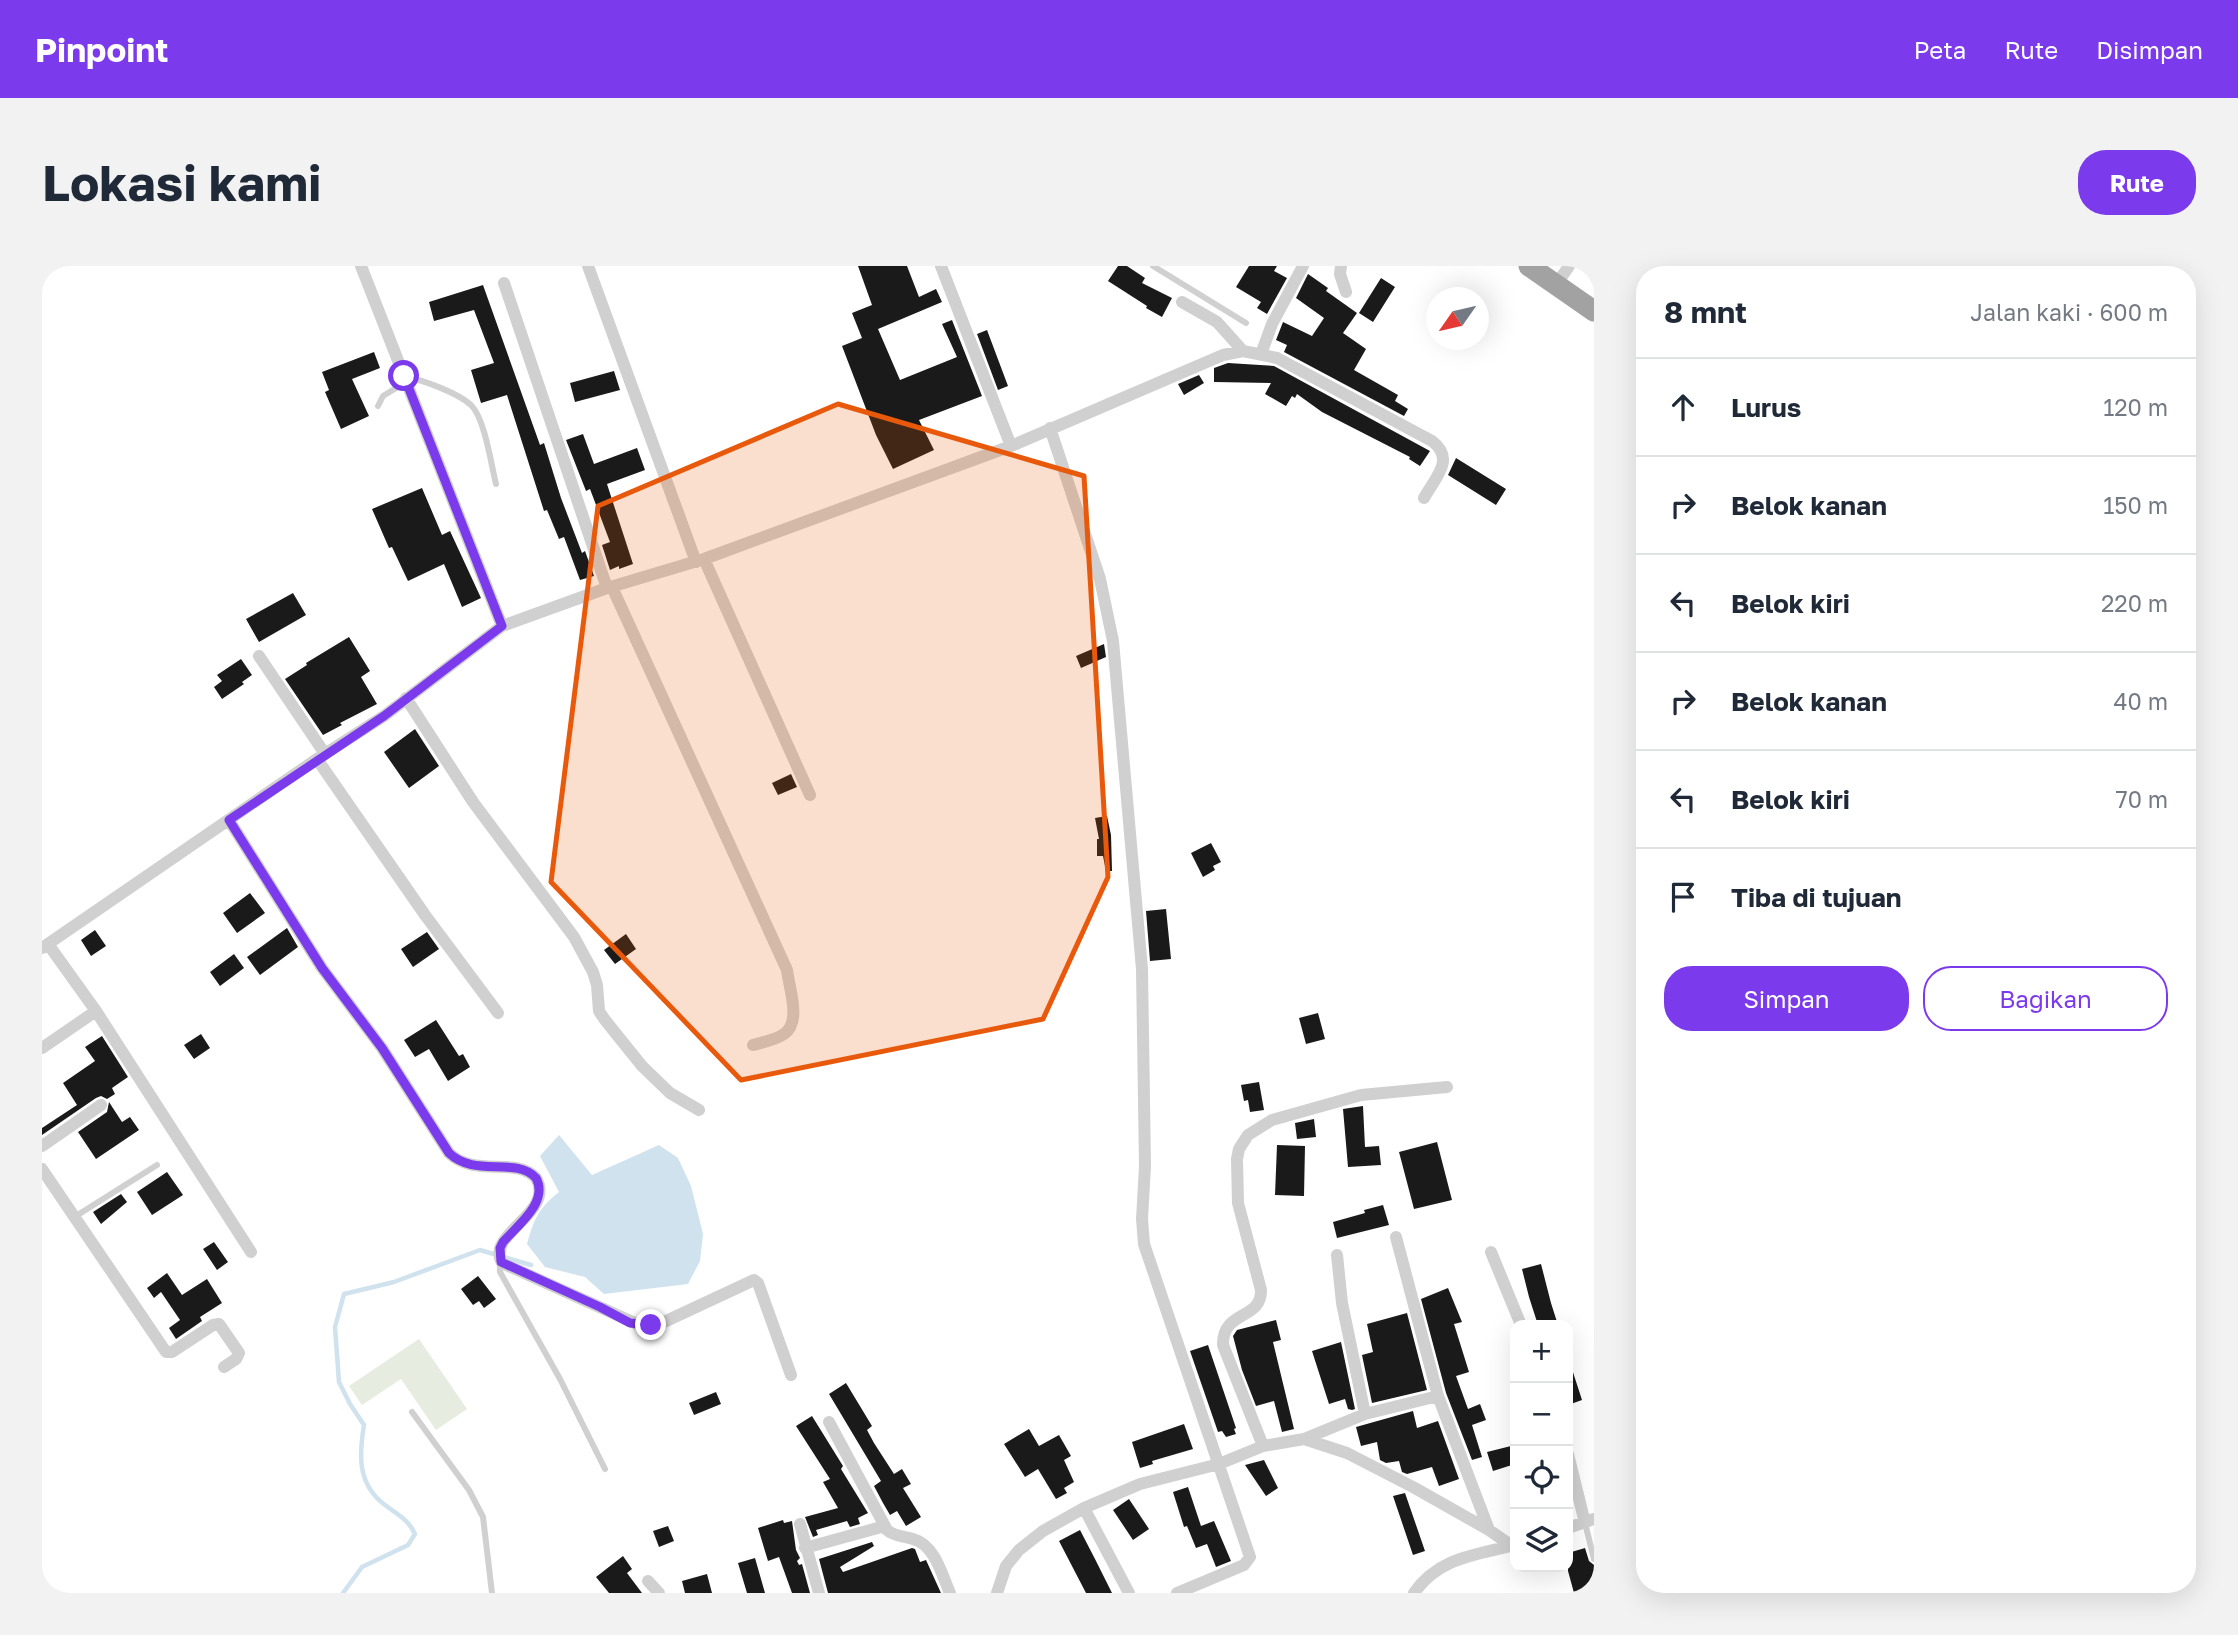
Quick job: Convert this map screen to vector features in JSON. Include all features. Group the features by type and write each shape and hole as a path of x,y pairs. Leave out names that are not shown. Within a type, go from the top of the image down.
{"highway":[{"path":"1529,266 1594,311"}],"street":[{"path":"361,266 502,626"},
{"path":"588,266 700,560 810,795"},
{"path":"941,266 1010,446"},
{"path":"1261,354 1272,324 1303,266"},
{"path":"1341,266 1340,274 1346,292"},
{"path":"1556,285 1569,266"},
{"path":"1589,266 1594,270"},
{"path":"503,283 609,588 786,971 794,1016 790,1028 784,1035 753,1045"},
{"path":"1182,302 1217,322 1242,351"},
{"path":"251,1252 96,1011 45,946 407,698 502,626 609,588 700,560 1010,446 1223,355 1242,351 1285,362 1439,446 1443,451 1444,461 1424,498"},
{"path":"1050,428 1100,579 1113,641 1142,969 1144,1244 1249,1560 1177,1593"},
{"path":"258,656 425,915 498,1013"},
{"path":"407,698 473,802 574,937 593,972 599,1011 605,1020 642,1066 670,1093 699,1110"},
{"path":"229,820 322,968 382,1048 449,1153 463,1164 522,1169 536,1178 540,1189 535,1206 503,1242 500,1256 637,1324 664,1322 754,1280 758,1283 791,1375"},
{"path":"42,1048 96,1011"},
{"path":"1263,1446 1223,1345 1223,1335 1229,1324 1256,1306 1262,1298 1238,1203 1239,1149 1254,1129 1272,1120 1362,1095 1447,1087"},
{"path":"42,1146 101,1105"},
{"path":"42,1168 166,1352 172,1352 213,1325 219,1324 239,1353 236,1359 224,1367"},
{"path":"1396,1237 1438,1396 1489,1530"},
{"path":"1491,1252 1519,1320"},
{"path":"1337,1255 1342,1303 1365,1414"},
{"path":"998,1593 1006,1566 1020,1550 1043,1531 1084,1508 1140,1484 1219,1464 1263,1446 1304,1439 1365,1414 1438,1396"},
{"path":"830,1422 885,1526 892,1534 917,1540 929,1548 950,1593"},
{"path":"1304,1439 1347,1453 1510,1543"},
{"path":"1573,1470 1589,1521"},
{"path":"1084,1508 1129,1593"},
{"path":"800,1524 819,1593"},
{"path":"805,1548 885,1526"},
{"path":"1414,1593 1427,1577 1463,1556 1510,1546"},
{"path":"648,1581 659,1593"}],"lane":[{"path":"1153,266 1246,323"},
{"path":"378,406 383,396 405,379 425,380 471,406 480,422 496,484"},
{"path":"76,1216 157,1165"},
{"path":"500,1256 500,1272 560,1379 605,1469"},
{"path":"412,1412 477,1502 483,1517 492,1593"},
{"path":"1589,1521 1594,1559"}],"highlighted area":[{"path":"838,404 1084,476 1108,877 1043,1019 741,1080 551,882 598,506"}],"shaded area":[{"path":"419,1339 467,1409 436,1430 401,1379 362,1405 349,1386"}],"water":[{"path":"559,1135 592,1175 659,1145 678,1158 691,1186 703,1234 700,1261 688,1284 604,1294 585,1277 545,1267 527,1244 538,1215 559,1192 540,1156"}],"building":[{"path":"858,266 907,266 919,297 936,289 942,302 878,329 900,380 957,357 942,324 952,320 982,396 919,420 934,450 893,469 876,435 842,346 862,338 852,313 872,305"},
{"path":"1118,266 1127,266 1145,278 1142,283 1172,298 1162,317 1108,281"},
{"path":"1249,266 1277,266 1274,271 1287,278 1267,314 1257,308 1261,302 1236,287"},
{"path":"1308,274 1357,313 1343,333 1366,349 1354,370 1398,395 1395,401 1408,409 1404,416 1284,352 1287,345 1276,340 1283,322 1312,336 1324,318 1296,298"},
{"path":"1381,278 1395,287 1373,322 1359,313"},
{"path":"483,285 540,445 544,443 561,498 594,576 580,580 564,537 559,539 547,510 544,511 507,395 481,403 471,370 494,363 474,310 434,321 429,302"},
{"path":"987,330 1008,386 998,390 977,334"},
{"path":"374,352 380,368 352,379 369,416 341,429 325,392 329,390 322,372"},
{"path":"1228,363 1274,366 1430,451 1420,466 1409,459 1410,457 1322,412 1297,394 1295,398 1292,396 1286,406 1265,394 1271,383 1214,382 1214,368"},
{"path":"614,371 620,390 575,402 570,383"},
{"path":"1199,375 1204,383 1184,395 1178,384"},
{"path":"583,434 594,464 637,448 645,470 607,484 633,564 619,569 619,566 610,570 602,545 610,542 590,489 586,491 566,440"},
{"path":"1456,458 1506,489 1496,505 1448,475"},
{"path":"422,488 442,535 450,531 481,598 462,607 444,564 408,581 392,547 389,548 372,509"},
{"path":"293,593 306,615 259,642 246,619"},
{"path":"349,637 370,671 361,677 377,704 323,735 285,679"},
{"path":"1104,644 1106,657 1081,668 1076,656"},
{"path":"241,659 252,675 222,699 214,687 222,681 217,675"},
{"path":"415,729 439,766 409,788 384,752"},
{"path":"791,774 797,787 778,795 772,783"},
{"path":"1107,816 1111,835 1112,871 1106,871 1103,856 1097,856 1099,839 1095,818"},
{"path":"1211,843 1221,862 1213,866 1215,870 1203,877 1191,853"},
{"path":"250,893 265,913 237,933 223,913"},
{"path":"1166,909 1171,959 1150,961 1146,911"},
{"path":"287,928 298,947 260,975 247,957"},
{"path":"95,930 106,946 91,956 81,940"},
{"path":"427,932 439,949 413,967 401,949"},
{"path":"626,934 636,949 615,964 604,950"},
{"path":"234,954 244,968 220,986 210,972"},
{"path":"1318,1013 1325,1039 1306,1044 1299,1018"},
{"path":"436,1020 459,1056 463,1054 470,1067 448,1081 429,1049 415,1057 404,1040"},
{"path":"201,1034 210,1048 194,1059 184,1045"},
{"path":"102,1036 128,1077 112,1088 115,1094 107,1099 101,1096 96,1098 42,1135 42,1128 77,1105 63,1083 95,1061 85,1047"},
{"path":"1259,1082 1264,1110 1250,1112 1248,1100 1244,1101 1241,1085"},
{"path":"109,1102 122,1122 130,1117 139,1130 96,1159 78,1132 107,1112"},
{"path":"1363,1106 1365,1147 1379,1146 1381,1165 1348,1167 1343,1109"},
{"path":"1314,1119 1316,1137 1297,1139 1295,1123"},
{"path":"1437,1142 1452,1200 1414,1209 1399,1152"},
{"path":"1277,1145 1305,1146 1304,1196 1275,1195"},
{"path":"167,1172 183,1195 152,1215 137,1192"},
{"path":"121,1194 127,1202 101,1224 93,1212"},
{"path":"1383,1205 1389,1225 1337,1238 1333,1222"},
{"path":"214,1242 228,1262 217,1270 203,1249"},
{"path":"1541,1264 1556,1320 1536,1320 1522,1269"},
{"path":"167,1273 182,1295 207,1279 222,1303 200,1317 202,1321 176,1339 169,1328 180,1320 161,1292 154,1298 147,1288"},
{"path":"478,1276 496,1299 484,1308 479,1301 473,1305 461,1289"},
{"path":"1448,1288 1462,1322 1454,1324 1469,1372 1456,1376 1468,1409 1480,1404 1486,1420 1472,1425 1482,1457 1472,1460 1446,1393 1421,1299"},
{"path":"1407,1313 1427,1390 1372,1403 1362,1355 1373,1352 1367,1324"},
{"path":"1276,1320 1281,1340 1273,1342 1294,1429 1282,1432 1274,1401 1256,1406 1233,1336 1237,1330"},
{"path":"1341,1342 1355,1409 1352,1410 1348,1409 1345,1399 1329,1404 1312,1351"},
{"path":"1208,1345 1236,1428 1236,1434 1226,1437 1222,1431 1218,1432 1190,1351"},
{"path":"1573,1372 1582,1400 1573,1403"},
{"path":"846,1383 872,1426 867,1430 874,1443 894,1474 902,1469 911,1484 903,1488 921,1517 906,1526 897,1511 890,1515 883,1503 874,1486 881,1481 829,1394"},
{"path":"716,1392 721,1404 694,1415 689,1403"},
{"path":"1413,1411 1417,1428 1438,1421 1459,1479 1439,1486 1432,1467 1407,1474 1402,1472 1399,1461 1386,1463 1380,1460 1377,1442 1361,1446 1356,1427"},
{"path":"812,1416 868,1513 858,1518 860,1524 850,1527 847,1521 816,1530 818,1535 813,1537 805,1517 838,1508 823,1482 830,1479 796,1426"},
{"path":"1184,1424 1193,1449 1152,1461 1153,1464 1140,1468 1132,1442"},
{"path":"1029,1429 1039,1446 1059,1435 1071,1456 1064,1460 1074,1482 1064,1488 1067,1493 1056,1499 1038,1469 1025,1477 1004,1444"},
{"path":"1510,1446 1510,1466 1493,1471 1487,1452"},
{"path":"1264,1460 1278,1488 1266,1496 1245,1465"},
{"path":"1188,1487 1201,1526 1214,1521 1231,1561 1216,1567 1207,1544 1196,1548 1187,1526 1184,1527 1173,1492"},
{"path":"1405,1493 1425,1551 1413,1555 1393,1496"},
{"path":"1129,1499 1149,1529 1133,1540 1113,1510"},
{"path":"783,1520 784,1523 792,1521 796,1550 800,1558 797,1561 799,1565 802,1564 810,1593 792,1593 779,1557 768,1561 758,1528"},
{"path":"668,1526 674,1541 659,1547 653,1531"},
{"path":"1080,1530 1112,1593 1086,1593 1059,1541"},
{"path":"872,1542 874,1546 840,1567 843,1572 912,1548 915,1549 920,1562 926,1560 941,1593 828,1593 819,1559"},
{"path":"1585,1548 1589,1561 1594,1565 1594,1593 1574,1593 1568,1572 1573,1572 1573,1552"},
{"path":"623,1556 632,1569 627,1573 642,1593 609,1593 596,1577"},
{"path":"755,1558 765,1593 747,1593 738,1563"},
{"path":"707,1574 712,1593 685,1593 682,1581"}],"waterway":[{"path":"343,1593 362,1567 408,1545 415,1534 406,1521 376,1497 369,1488 362,1468 364,1425 339,1382 335,1327 344,1294 394,1282 480,1250 531,1265"}],"route":[{"path":"404,376 502,626 384,716 229,820 322,968 382,1048 449,1153 463,1164 522,1169 536,1178 540,1189 535,1206 501,1245 501,1262 630,1323 651,1325"}]}
